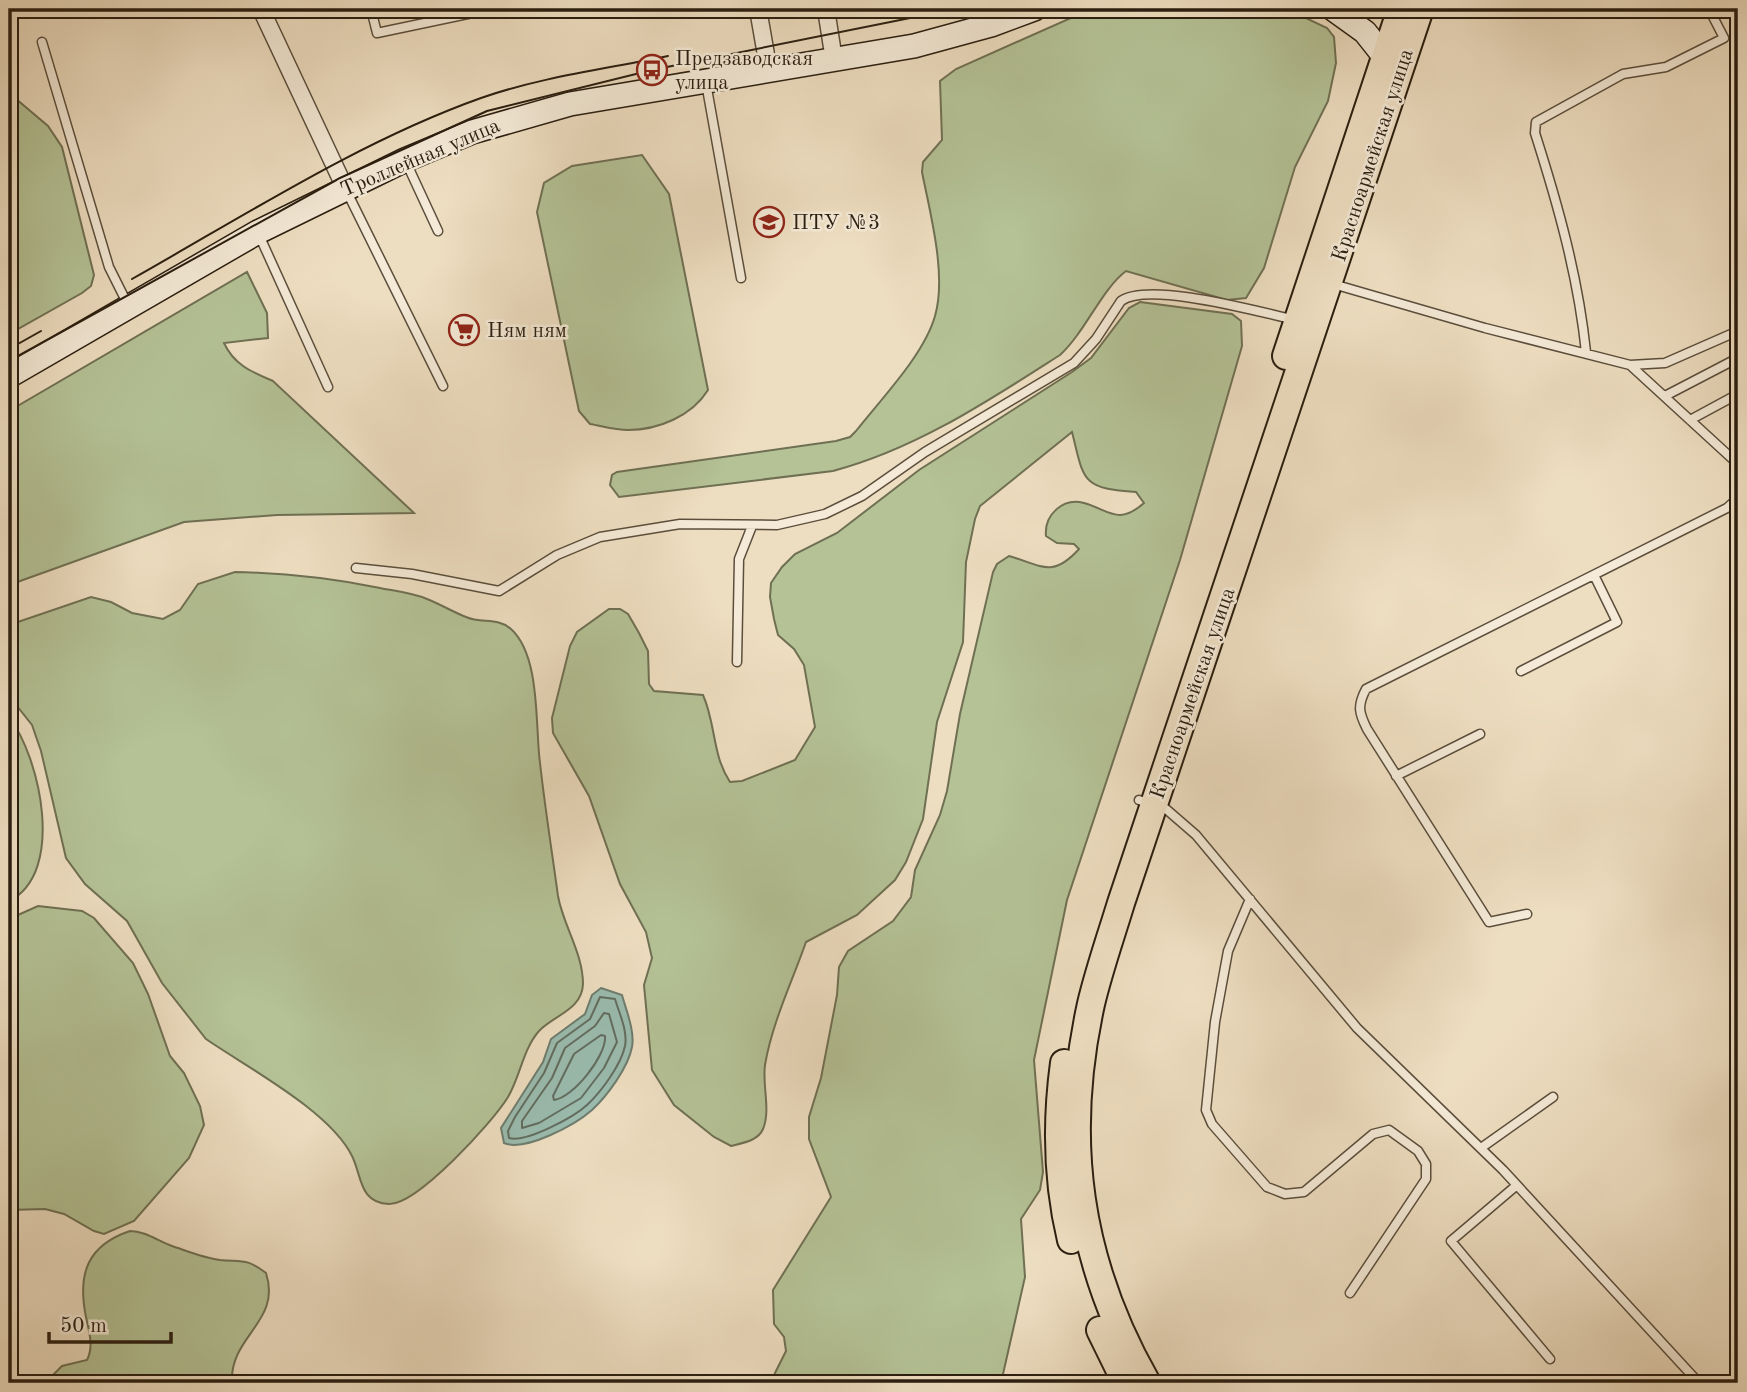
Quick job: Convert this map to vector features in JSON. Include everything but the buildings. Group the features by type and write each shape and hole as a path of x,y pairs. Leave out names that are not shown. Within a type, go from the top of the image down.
{"main road":[{"name":"Красноармейская улица","path":"1147,1383 1116,1322 1089,1246 1077,1168 1079,1070 1091,1003 1147,802 1298,320 1322,287 1384,56 1401,9"},
{"name":"Красноармейская улица","path":"1126,1383 1097,1323 1074,1257 1062,1200 1058,1104 1075,997 1147,802 1322,287 1420,9"}],"street":[{"path":"261,9 345,188"},
{"path":"758,9 769,72"},
{"path":"827,9 834,60"},
{"name":"Троллейная улица","path":"9,376 258,232 345,188 472,132 530,114 914,46 991,25 1034,9"},
{"path":"1333,9 1365,32 1384,56"}],"lane":[{"path":"371,9 377,33 477,12 477,9"},
{"path":"1586,352 1580,297 1561,214 1535,133 1536,121 1623,74 1666,66 1724,38 1709,9"},
{"path":"42,42 109,268 128,305"},
{"path":"706,83 741,278"},
{"path":"405,160 438,231"},
{"path":"345,188 443,386"},
{"path":"258,232 328,387"},
{"path":"1322,287 1630,365 1665,363 1738,331"},
{"path":"356,568 412,574 499,591 557,555 600,537 680,524 752,526 805,520 862,496 925,452 1074,363 1087,351 1121,301 1128,296 1144,293 1177,296 1298,320"},
{"path":"1665,396 1738,358"},
{"path":"1630,365 1738,464"},
{"path":"1690,420 1738,394"},
{"path":"1527,914 1489,922 1358,712 1359,701 1366,689 1727,508 1738,498"},
{"path":"737,662 739,559 752,526"},
{"path":"1521,671 1617,622 1594,575"},
{"path":"1396,776 1480,734"},
{"path":"1147,802 1184,822 1357,1028 1517,1185 1699,1383"},
{"path":"1250,899 1228,951 1215,1022 1206,1110 1212,1124 1267,1187 1285,1194 1304,1192 1373,1134 1389,1130 1411,1145 1426,1164 1426,1179 1416,1197 1350,1293"},
{"path":"1480,1148 1553,1097"},
{"path":"1517,1185 1451,1241 1550,1359"}],"green space":[{"path":"1091,9 1287,9 1327,28 1334,37 1336,63 1328,101 1295,167 1264,268 1246,298 1227,300 1126,271 1109,289 1060,355 951,422 893,450 833,471 619,497 610,485 612,475 617,472 836,441 850,437 856,431 912,361 935,316 938,263 922,172 923,162 942,140 940,81 956,69"},
{"path":"9,93 48,126 62,147 94,275 91,286 82,293 9,334"},
{"path":"642,155 669,194 708,390 693,407 673,420 651,427 623,430 590,424 579,411 537,212 544,183 572,166"},
{"path":"247,272 267,313 268,338 224,343 228,351 244,367 273,381 414,513 277,515 184,522 9,585 9,411"},
{"path":"1140,302 1232,314 1241,321 1242,346 1180,560 1067,900 1034,1060 1043,1172 1040,1190 1021,1219 1025,1277 1001,1383 770,1383 786,1351 784,1337 774,1324 773,1290 831,1197 809,1139 809,1117 821,1078 837,995 839,967 848,951 893,921 911,897 915,870 940,815 947,791 960,714 993,572 997,564 1009,556 1046,567 1061,564 1070,558 1079,549 1074,544 1057,543 1046,536 1048,521 1062,505 1084,503 1120,515 1135,510 1144,503 1136,492 1094,484 1083,471 1072,432 980,506 966,562 963,642 937,722 923,819 906,862 895,880 857,915 806,942 768,1049 764,1073 766,1114 763,1129 754,1139 731,1146 714,1137 674,1105 652,1070 644,985 652,958 646,932 620,884 589,796 553,733 552,718 570,646 577,632 609,609 620,609 628,614 648,651 649,684 654,691 703,695 720,761 730,782 742,781 795,760 815,727 804,665 794,649 778,635 774,619 770,597 771,583 782,567 795,554 837,533 919,470 1091,358 1129,308"},
{"path":"235,572 344,581 404,592 472,619 506,625 521,641 532,674 542,780 558,896 580,961 583,984 581,993 573,1006 545,1025 534,1038 516,1081 500,1109 435,1177 402,1201 389,1204 372,1199 363,1187 352,1156 326,1123 286,1092 206,1039 162,983 127,921 85,884 66,858 41,751 32,725 17,706 9,686 9,625 91,597 111,602 132,613 163,619 180,610 198,584"},
{"path":"9,717 20,735 38,785 42,841 37,866 27,887 9,901"},
{"path":"38,906 82,911 94,918 133,963 148,994 170,1056 184,1073 200,1106 204,1125 189,1158 134,1221 104,1234 64,1214 45,1209 9,1210 9,919"},
{"path":"130,1231 146,1234 208,1258 249,1263 266,1273 269,1290 267,1304 238,1353 233,1367 232,1383 45,1383 62,1366 87,1360 91,1344 84,1301 85,1274 95,1253 104,1244"}],"water":[{"path":"601,988 622,995 630,1021 632,1047 622,1072 598,1104 574,1123 550,1136 524,1144 504,1143 501,1128 543,1062 551,1039 585,1014 592,995"}],"tram line":[{"path":"9,361 340,178 487,111 652,70 955,9"},
{"path":"132,279 303,181 436,116 527,84 668,56"},
{"path":"9,349 41,331"}],"place":[{"name":"Предзаводская улица","path":"652,70"},
{"name":"ПТУ №3","path":"769,222"},
{"name":"Ням ням","path":"464,330"}]}
